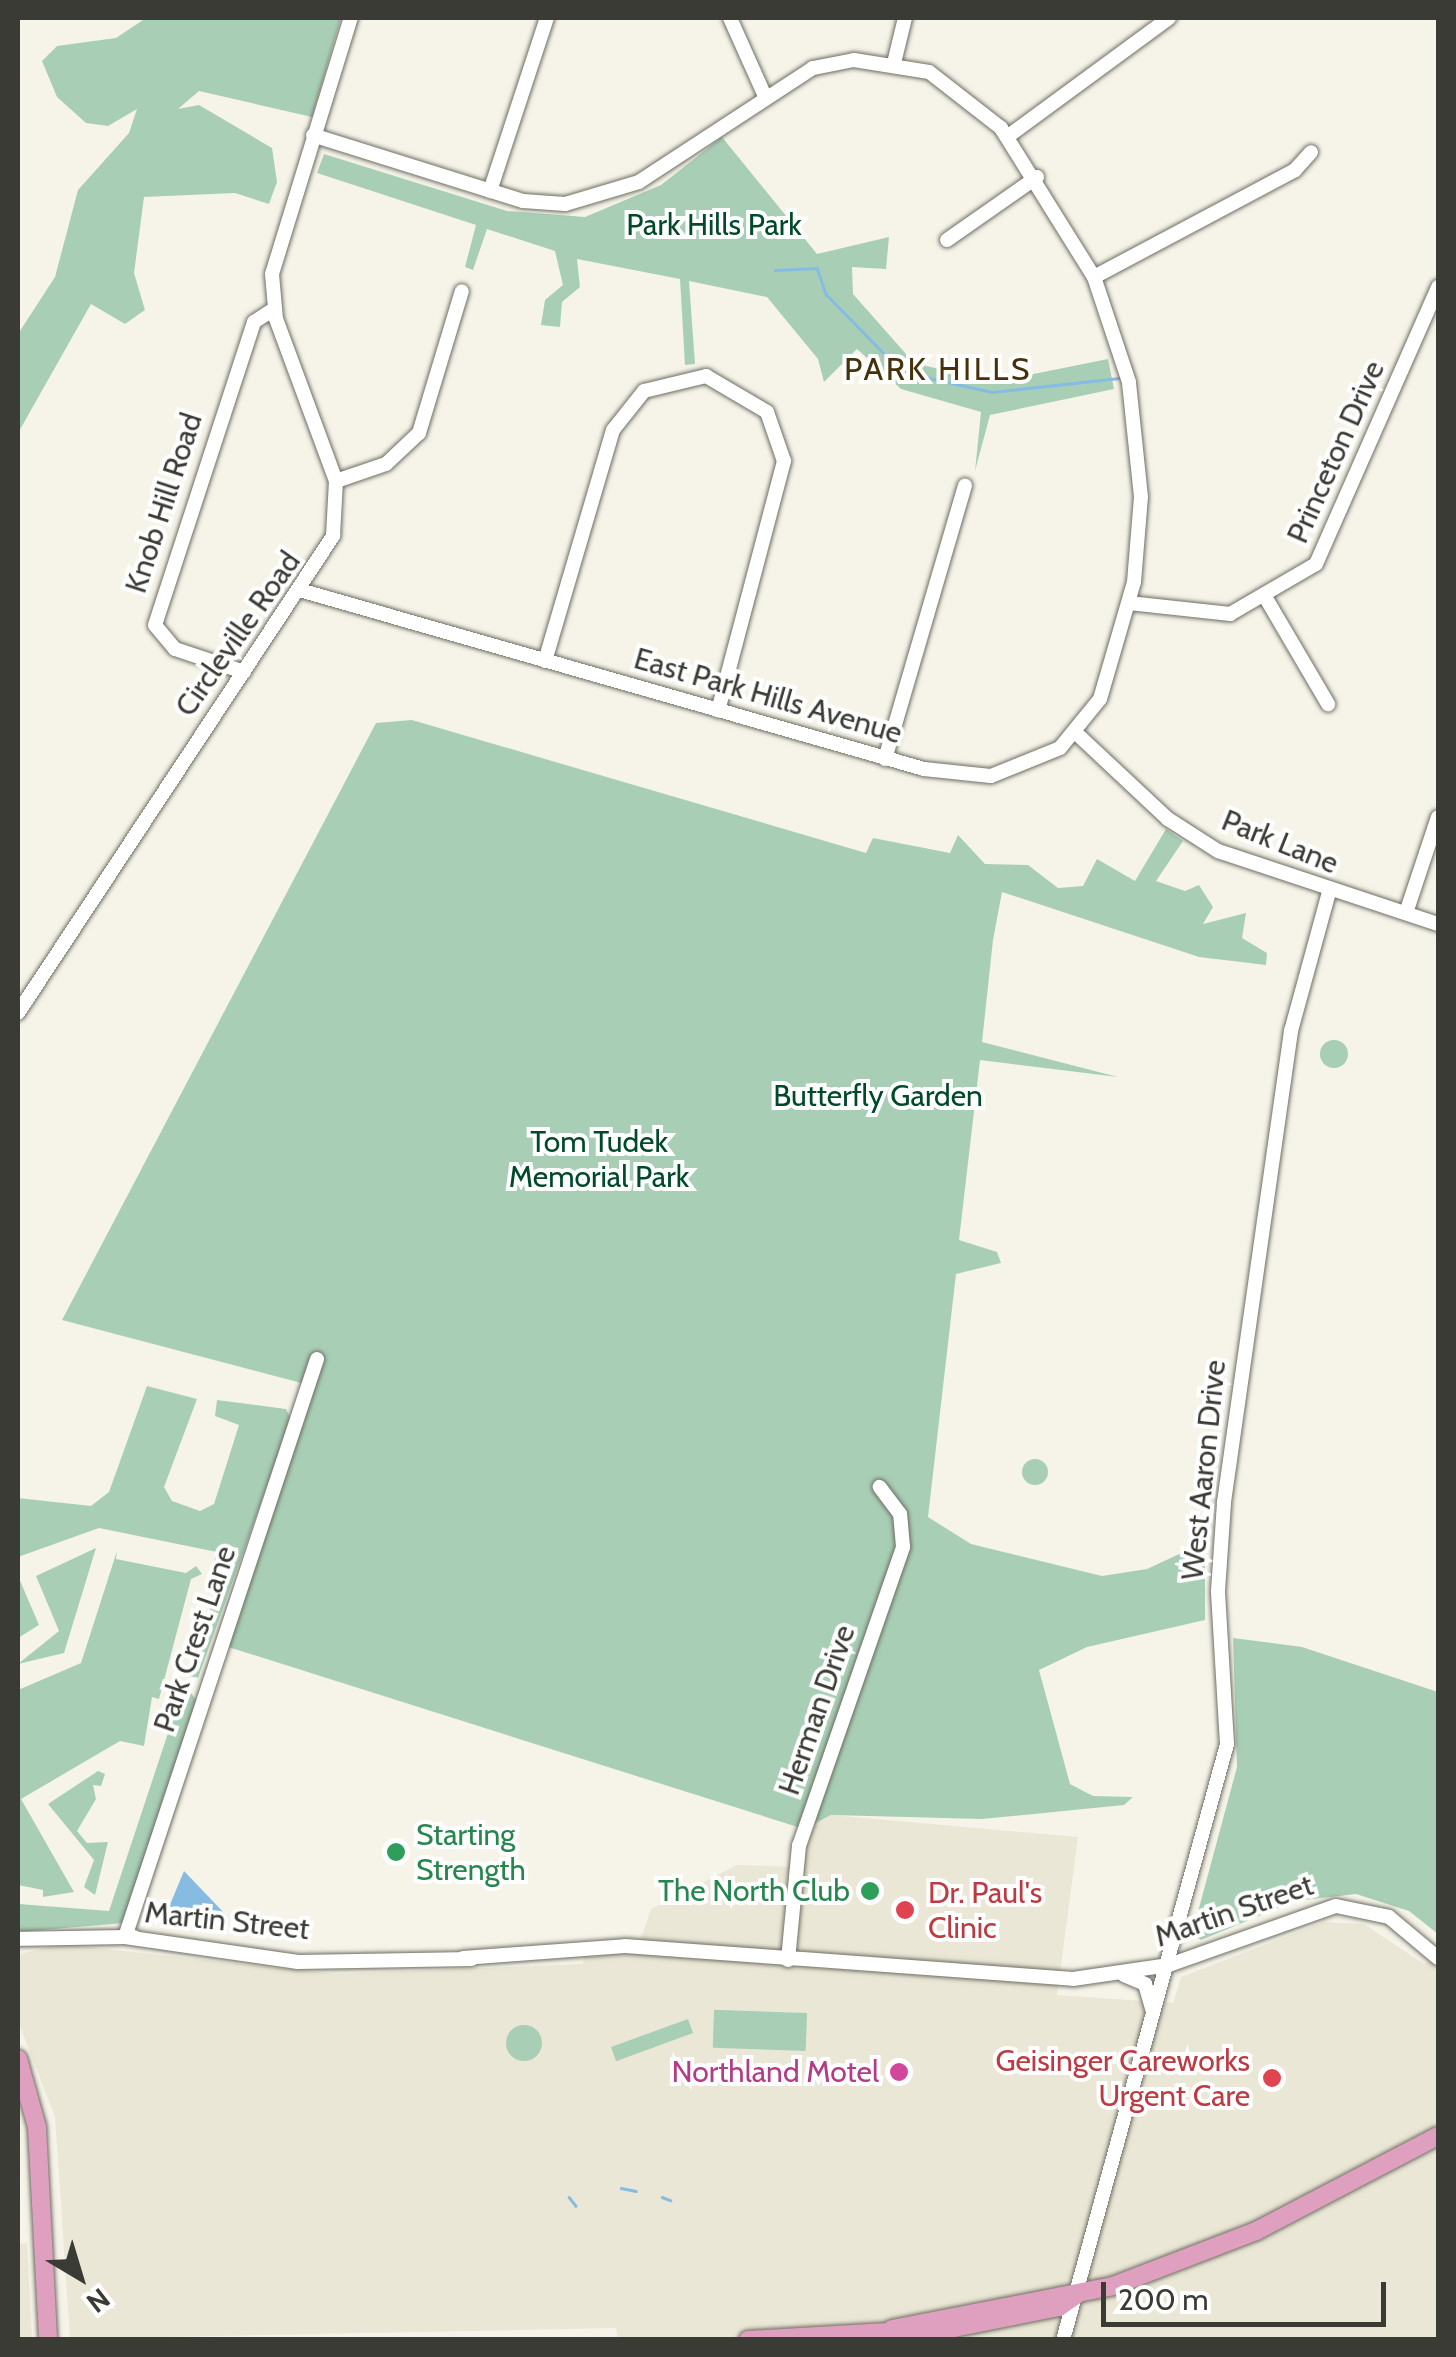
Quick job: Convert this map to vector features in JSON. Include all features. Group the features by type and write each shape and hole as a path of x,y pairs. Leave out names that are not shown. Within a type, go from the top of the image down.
{"main road":[{"path":"18,2059 37,2127 48,2340"},
{"path":"748,2340 1002,2320 1256,2231 1438,2136"}],"street":[{"name":"Circleville Road","path":"18,1013 244,672 303,591 333,536 336,481 274,309 276,246 351,18"},
{"path":"490,191 547,18"},
{"path":"730,18 764,94"},
{"path":"313,135 544,204 602,198 655,173 764,94 836,63 894,63 905,18"},
{"path":"1007,136 1169,18"},
{"name":"East Park Hills Avenue","path":"303,591 886,758 991,776 1037,762 1076,733 1108,679 1129,603 1141,497 1134,413 1094,277 1037,177 1007,136 965,94 894,63"},
{"path":"1094,277 1311,152"},
{"path":"946,240 1037,177"},
{"name":"Princeton Drive","path":"1129,603 1206,616 1267,600 1325,554 1438,287"},
{"path":"336,481 386,464 419,433 462,292"},
{"name":"Knob Hill Road","path":"244,672 175,649 155,625 254,322 274,309"},
{"path":"546,661 622,416 644,391 676,378 724,382 767,412 784,461 718,710"},
{"path":"886,758 965,486"},
{"path":"1267,600 1328,704"},
{"name":"Park Lane","path":"1076,733 1184,830 1329,892 1438,924"},
{"path":"1406,913 1438,817"},
{"name":"West Aaron Drive","path":"1064,2340 1228,1744 1218,1554 1290,1031 1329,892"},
{"name":"Park Crest Lane","path":"126,1937 317,1358"},
{"name":"Herman Drive","path":"788,1960 799,1846 903,1546 900,1514 880,1487"},
{"name":"Martin Street","path":"18,1940 126,1937 324,1959 463,1958 646,1949 972,1974 1118,1974 1169,1965 1336,1906 1389,1917 1438,1958"},
{"path":"1182,1919 1190,1942 1216,1949"},
{"path":"1118,1974 1145,1984 1154,2021"}],"shaded area":[{"path":"831,1815 1078,1837 1057,1995 1173,2003 1181,1977 1324,1922 1364,1924 1424,1964 1438,1956 1438,2339 618,2340 616,2328 70,2339 55,2117 18,2021 18,1955 59,1944 334,1974 583,1964 585,1945 640,1942 651,1909 737,1865 795,1867 804,1829"},
{"path":"27,2243 32,2339 18,2339 18,2244"}],"green space":[{"path":"146,18 341,18 312,117 199,91 178,109 199,105 272,148 277,182 269,204 235,193 144,197 134,273 145,310 125,324 91,304 18,433 18,334 55,277 78,190 129,133 137,109 108,126 86,123 57,97 42,61 57,46 116,38"},
{"name":"Park Hills Park","path":"722,137 817,254 889,237 886,269 852,267 853,294 914,363 994,382 1108,359 1114,389 990,415 975,471 981,412 901,389 857,349 824,382 818,359 767,297 689,281 695,364 685,365 680,279 577,259 580,287 562,302 560,327 541,325 545,300 563,285 555,251 487,229 473,270 465,267 476,225 317,173 324,154 507,211 585,217 661,185"},
{"name":"Tom Tudek Memorial Park","path":"412,720 866,853 873,838 950,853 958,835 985,864 1028,865 1058,888 1083,886 1097,859 1135,881 1166,829 1183,841 1156,881 1185,891 1199,885 1213,907 1203,924 1246,913 1242,938 1267,953 1266,965 1199,957 1002,892 993,940 982,1042 1118,1077 980,1060 959,1240 997,1252 1001,1263 956,1274 928,1517 971,1544 1102,1576 1147,1569 1205,1542 1205,1620 1087,1647 1039,1670 1070,1784 1093,1796 1133,1797 1124,1805 982,1819 831,1815 804,1829 222,1645 309,1385 62,1320 376,723"},
{"path":"1334,1040 1344,1044 1348,1054 1344,1064 1334,1068 1324,1064 1320,1054 1324,1044"},
{"path":"147,1386 197,1399 164,1487 172,1501 200,1511 214,1504 239,1425 215,1416 217,1400 286,1409 291,1419 198,1678 179,1673 189,1669 222,1573 212,1569 217,1552 99,1528 18,1557 18,1498 91,1506 109,1492"},
{"path":"1035,1459 1044,1463 1048,1472 1044,1481 1035,1485 1026,1481 1022,1472 1026,1463"},
{"path":"96,1548 64,1653 18,1664 59,1631 36,1576"},
{"path":"117,1551 116,1559 186,1573 196,1566 202,1574 191,1579 159,1699 152,1697 144,1746 120,1741 21,1799 74,1892 43,1897 43,1890 18,1885 18,1690 81,1663"},
{"path":"18,1576 39,1625 18,1638"},
{"path":"1233,1638 1302,1647 1438,1692 1438,1934 1409,1911 1356,1894 1295,1901 1201,1940 1192,1934 1237,1767"},
{"path":"184,1684 197,1701 124,1923 18,1932 19,1904 109,1911 170,1727 163,1720"},
{"path":"98,1771 105,1774 101,1786 93,1785 96,1799 77,1831 87,1843 108,1842 95,1895 84,1887 94,1860 48,1804"},
{"path":"714,2010 807,2013 806,2051 713,2048"},
{"path":"688,2019 693,2033 616,2061 611,2047"},
{"path":"524,2025 536,2031 542,2043 536,2055 524,2061 512,2055 506,2043 512,2031"}],"water":[{"path":"184,1871 227,1916 169,1907"}],"waterway":[{"path":"775,270 817,268 826,294 902,372 992,392 1119,378"},
{"path":"621,2188 636,2191"},
{"path":"569,2197 576,2206"},
{"path":"662,2197 670,2200"}],"place":[{"name":"Starting Strength","path":"396,1852"},
{"name":"The North Club","path":"870,1891"},
{"name":"Dr. Paul's Clinic","path":"905,1910"},
{"name":"Northland Motel","path":"899,2072"},
{"name":"Geisinger Careworks Urgent Care","path":"1272,2078"}],"district":[{"name":"PARK HILLS","path":"938,369"}],"park label":[{"name":"Butterfly Garden","path":"878,1096"}]}
